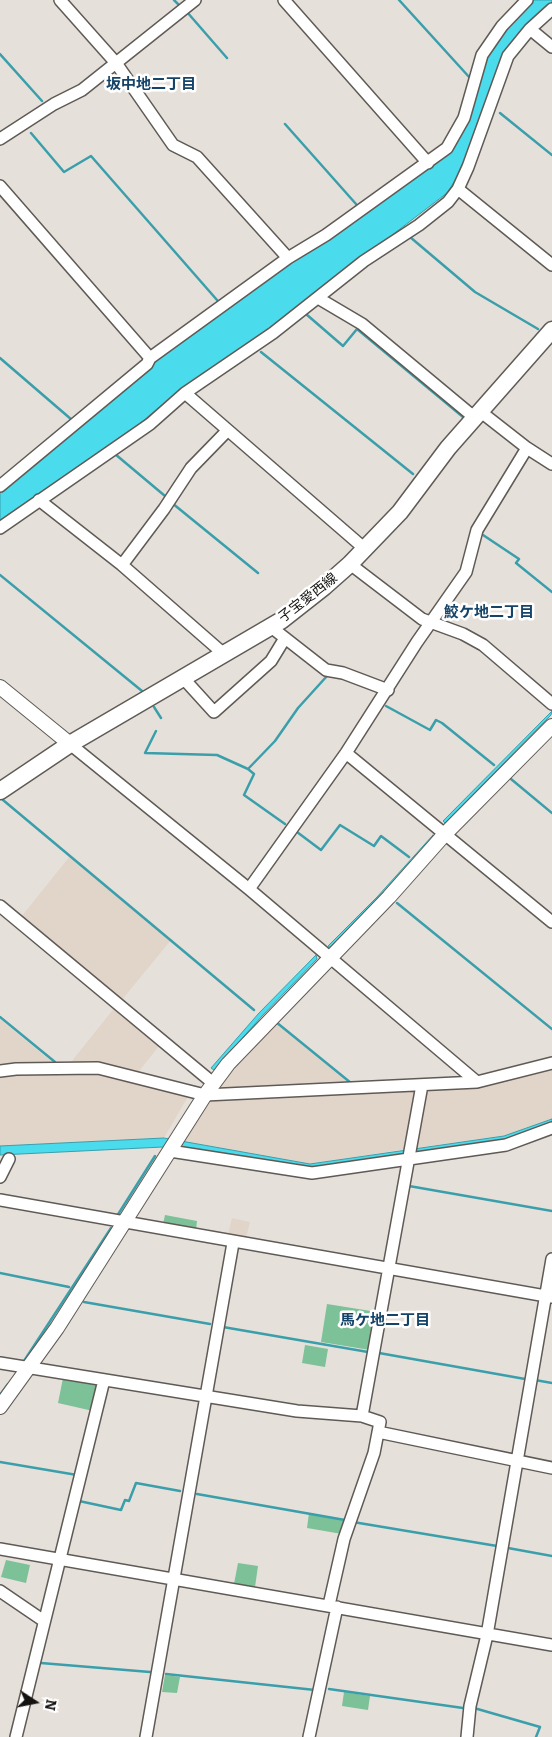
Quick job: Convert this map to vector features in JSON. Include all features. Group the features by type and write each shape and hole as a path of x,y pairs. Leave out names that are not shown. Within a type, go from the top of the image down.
{"main road":[{"name":"子宝愛西線","path":"0,791 70,744 271,627 324,588 400,512 448,448 552,330"}],"street":[{"path":"60,0 116,63 173,145 197,157 288,258"},
{"path":"0,139 54,104 82,90 195,0"},
{"path":"284,0 428,162"},
{"path":"2,479 26,466 147,364 150,358 288,258 326,235 447,148 455,136 472,97 482,55 502,26 514,4 527,0"},
{"path":"0,528 150,424 185,393 273,333 364,261 419,225 448,202 458,189 486,120 508,56 530,29 552,9"},
{"path":"530,29 552,47"},
{"path":"0,186 150,358"},
{"path":"458,189 552,266"},
{"path":"318,298 362,324 478,415 552,464"},
{"path":"185,393 365,549"},
{"path":"122,564 164,510 190,468 227,431"},
{"path":"249,889 346,753 431,622 466,572 476,530 527,448"},
{"path":"39,500 122,564 225,655"},
{"path":"350,564 422,619 484,645 552,704"},
{"path":"271,627 326,670 343,673 388,690"},
{"path":"184,679 214,712 271,661 285,638"},
{"path":"0,686 249,889 477,1082"},
{"path":"0,1407 29,1368 124,1224 213,1083 265,1023 389,897 444,835 552,726"},
{"path":"346,753 552,922"},
{"path":"0,906 213,1083"},
{"path":"0,1071 16,1069 98,1068 205,1095 477,1082 552,1063"},
{"path":"362,1416 422,1085"},
{"path":"170,1151 312,1172 409,1154 506,1145 552,1128"},
{"path":"0,1177 9,1159"},
{"path":"0,1200 124,1224 549,1297"},
{"path":"146,1737 233,1243"},
{"path":"467,1737 470,1706 487,1635 517,1462 549,1297 552,1259"},
{"path":"0,1363 297,1411 362,1416 380,1422 374,1453 344,1539 309,1737"},
{"path":"18,1737 59,1558 104,1380"},
{"path":"378,1432 552,1468"},
{"path":"0,1548 487,1635 552,1644"},
{"path":"0,1591 44,1621"}],"shaded area":[{"path":"70,856 171,940 121,1001 21,917"},
{"path":"115,1007 160,1045 135,1076 67,1067"},
{"path":"0,1019 58,1067 0,1068"},
{"path":"274,1022 351,1085 227,1091 220,1088 232,1069"},
{"path":"552,1067 552,1119 504,1136 415,1148 425,1094 431,1088"},
{"path":"99,1071 189,1095 164,1138 0,1146 0,1075 17,1072"},
{"path":"415,1088 417,1091 406,1149 310,1164 181,1142 211,1101 222,1098"},
{"path":"232,1218 250,1222 246,1238 228,1234"}],"green space":[{"path":"165,1215 197,1221 196,1230 163,1224"},
{"path":"327,1304 377,1312 370,1350 321,1342"},
{"path":"305,1345 328,1349 325,1367 302,1363"},
{"path":"63,1378 95,1384 97,1389 93,1411 58,1403"},
{"path":"309,1513 347,1520 342,1534 307,1528"},
{"path":"6,1560 30,1565 26,1583 1,1577"},
{"path":"238,1563 258,1566 255,1587 234,1584"},
{"path":"165,1675 180,1677 177,1693 162,1692"},
{"path":"344,1692 370,1696 368,1710 342,1706"}],"water":[{"path":"533,0 552,0 552,4 516,39 456,179 447,193 281,320 180,390 138,425 0,520 0,490 86,418 186,337 454,146 469,120 487,53 511,22"},
{"path":"552,711 551,715 445,823 443,821"},
{"path":"433,835 433,838 380,898 330,947 328,946 377,897"},
{"path":"316,955 317,959 262,1016 214,1070 211,1068 259,1013"},
{"path":"552,1119 552,1124 505,1141 310,1169 163,1147 0,1155 0,1146 164,1138 310,1164 504,1136"}],"waterway":[{"path":"174,0 178,4"},
{"path":"399,0 470,78"},
{"path":"187,12 227,58"},
{"path":"0,54 42,101"},
{"path":"500,113 552,155"},
{"path":"285,124 356,204"},
{"path":"31,133 64,172 91,156 217,300"},
{"path":"410,237 475,292 538,329"},
{"path":"306,314 343,346 357,329 463,417"},
{"path":"261,352 413,474"},
{"path":"0,358 72,420"},
{"path":"115,454 165,496"},
{"path":"172,503 258,573"},
{"path":"480,533 519,559 516,563 552,592"},
{"path":"0,575 142,691"},
{"path":"248,769 275,741 298,708 327,676"},
{"path":"386,706 430,730 436,720 442,723 494,765"},
{"path":"154,707 161,718"},
{"path":"156,731 145,753 217,755 248,769 254,774 244,795 285,824"},
{"path":"511,779 552,813"},
{"path":"3,800 254,1010"},
{"path":"297,832 321,850 340,825 374,846 381,836 409,857"},
{"path":"397,903 552,1029"},
{"path":"0,1017 55,1062"},
{"path":"276,1022 351,1083"},
{"path":"117,1216 155,1156"},
{"path":"409,1186 552,1211"},
{"path":"24,1361 111,1228"},
{"path":"0,1273 69,1287"},
{"path":"84,1302 210,1324"},
{"path":"223,1327 368,1352"},
{"path":"379,1353 525,1379"},
{"path":"535,1380 552,1383"},
{"path":"0,1395 8,1384"},
{"path":"0,1462 77,1475"},
{"path":"79,1501 121,1510 125,1500 129,1501 136,1483 180,1491"},
{"path":"197,1494 345,1520"},
{"path":"353,1522 497,1546"},
{"path":"508,1548 552,1556"},
{"path":"41,1663 150,1672"},
{"path":"166,1674 315,1690"},
{"path":"329,1689 463,1708"},
{"path":"474,1708 540,1727 536,1737"}],"district":[{"name":"坂中地二丁目","path":"151,85"},
{"name":"鮫ケ地二丁目","path":"489,613"},
{"name":"馬ケ地二丁目","path":"385,1321"}]}
